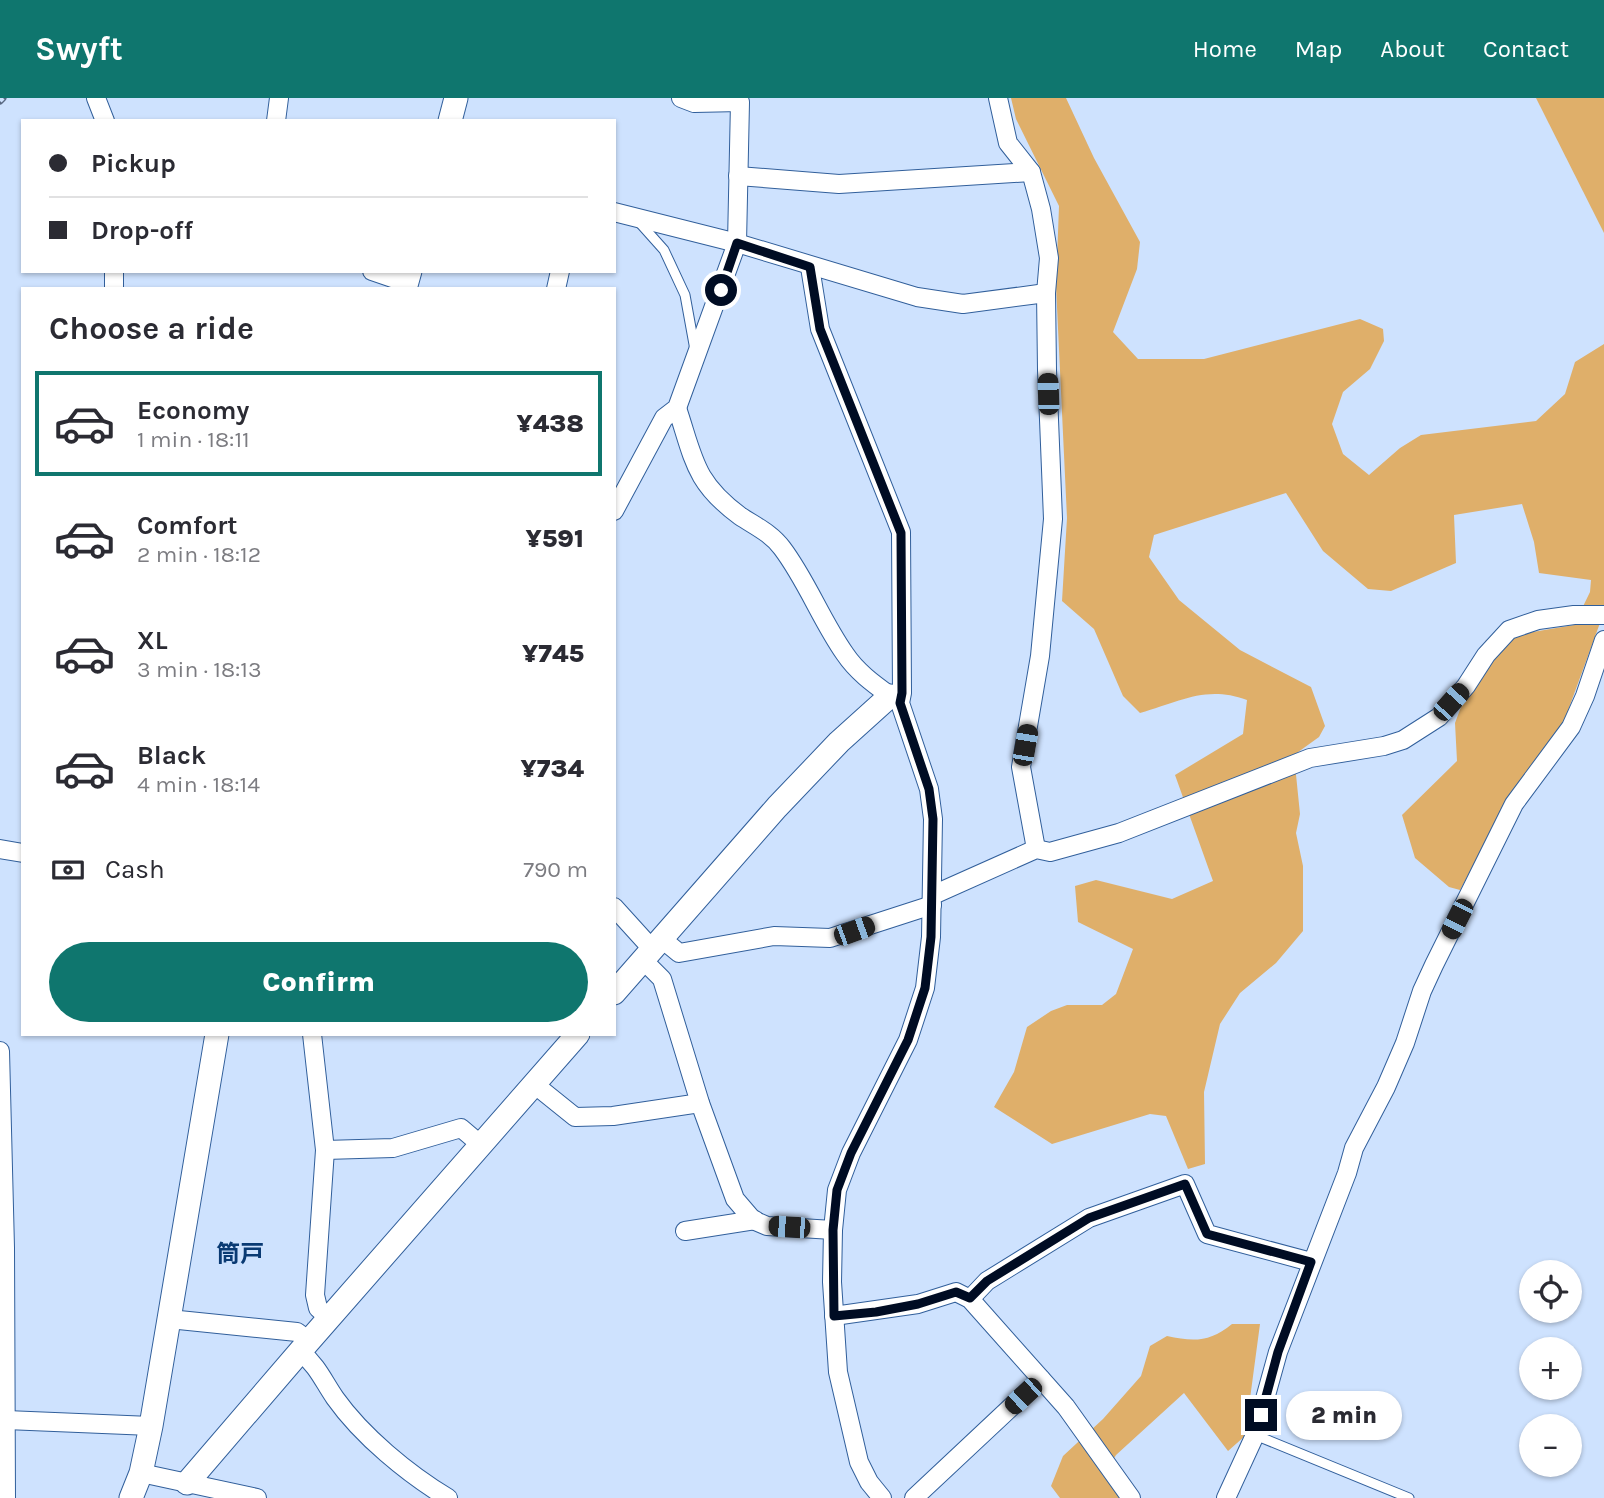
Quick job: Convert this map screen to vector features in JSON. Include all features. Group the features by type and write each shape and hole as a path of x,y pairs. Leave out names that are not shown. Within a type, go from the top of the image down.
{"street":[{"path":"96,98 104,119"},
{"path":"275,119 279,98"},
{"path":"451,119 456,98"},
{"path":"616,507 664,418 677,408 737,243 740,102 694,103 681,98"},
{"path":"998,98 1008,143 1031,172 1041,209 1049,258 1046,293 1053,519 1040,656 1021,767 1036,849"},
{"path":"738,176 839,184 1031,172"},
{"path":"616,213 737,243 917,297 963,304 1046,293"},
{"path":"616,991 817,765 902,693 901,533 820,329 810,267"},
{"path":"379,273 407,281"},
{"path":"677,408 698,473 713,495 768,533 781,546 811,592 844,653 866,678 895,699 929,789 933,819 932,900 925,988 908,1040 851,1153 837,1190 833,1230 838,1372 859,1462 869,1482 882,1498"},
{"path":"652,950 679,953 774,936 831,938 932,900 1036,849 1050,852 1119,833 1310,758 1384,746 1403,740 1439,717 1466,686 1486,655 1509,630 1538,620 1574,615 1604,615"},
{"path":"1226,1498 1255,1436 1278,1352 1347,1173 1354,1148 1386,1087 1405,1043 1422,991 1514,804 1571,727 1604,640"},
{"path":"0,849 21,853"},
{"path":"616,909 652,950 700,1103 735,1199 755,1220 767,1226 833,1230"},
{"path":"131,1498 141,1474 151,1426 217,1036"},
{"path":"312,1036 325,1150 315,1295 318,1308 329,1318"},
{"path":"187,1483 576,1036"},
{"path":"0,1051 6,1420 4,1495"},
{"path":"534,1084 575,1117 614,1116 700,1103"},
{"path":"325,1150 393,1148 461,1128 481,1145"},
{"path":"970,1298 987,1281 1089,1218 1185,1184 1207,1234 1311,1262"},
{"path":"685,1231 755,1220"},
{"path":"834,1316 918,1304 956,1292 970,1298 1041,1379 1098,1450 1131,1498"},
{"path":"169,1319 297,1332 335,1398 412,1476 448,1498"},
{"path":"914,1498 1041,1379"},
{"path":"6,1420 151,1426"},
{"path":"141,1474 257,1498"}],"lane":[{"path":"636,218 664,250 685,295 696,358"},
{"path":"1255,1436 1409,1498"}],"shaded area":[{"path":"1011,98 1066,98 1094,158 1140,242 1137,269 1113,332 1138,359 1204,359 1360,319 1383,329 1384,341 1370,369 1343,392 1332,424 1343,454 1369,475 1400,448 1421,435 1536,421 1565,394 1575,362 1604,344 1604,612 1562,727 1502,812 1460,890 1449,887 1415,858 1402,815 1457,761 1455,723 1486,640 1574,625 1590,592 1591,580 1539,573 1534,542 1522,504 1454,515 1456,563 1391,591 1368,589 1323,551 1286,493 1154,535 1149,557 1179,600 1240,650 1311,687 1325,726 1319,737 1294,755 1300,814 1296,833 1303,866 1303,931 1276,963 1240,993 1220,1024 1204,1092 1205,1164 1188,1169 1166,1116 1150,1114 1052,1144 994,1107 1014,1072 1027,1027 1051,1011 1067,1005 1102,1005 1116,994 1133,949 1078,922 1075,886 1096,880 1172,899 1213,881 1175,775 1243,734 1247,700 1218,694 1205,695 1140,713 1123,696 1094,629 1062,601 1067,518 1056,286 1059,206 1016,119"},
{"path":"1536,98 1604,98 1604,233"},
{"path":"1232,1324 1260,1324 1245,1436 1228,1451 1184,1393 1116,1455 1105,1473 1122,1498 1060,1498 1051,1486 1063,1456 1103,1419 1141,1376 1150,1346 1167,1336 1194,1340 1209,1337"}],"railway":[{"path":"0,101 3,98"}],"district":[{"name":"筒戸","path":"240,1254"}],"route":[{"path":"721,290 737,243 810,267 820,329 901,533 900,703 929,789 933,819 931,937 925,988 908,1040 851,1153 837,1190 833,1230 834,1316 918,1304 956,1292 970,1298 987,1281 1089,1218 1185,1184 1207,1234 1311,1262 1278,1352 1261,1415"}]}
